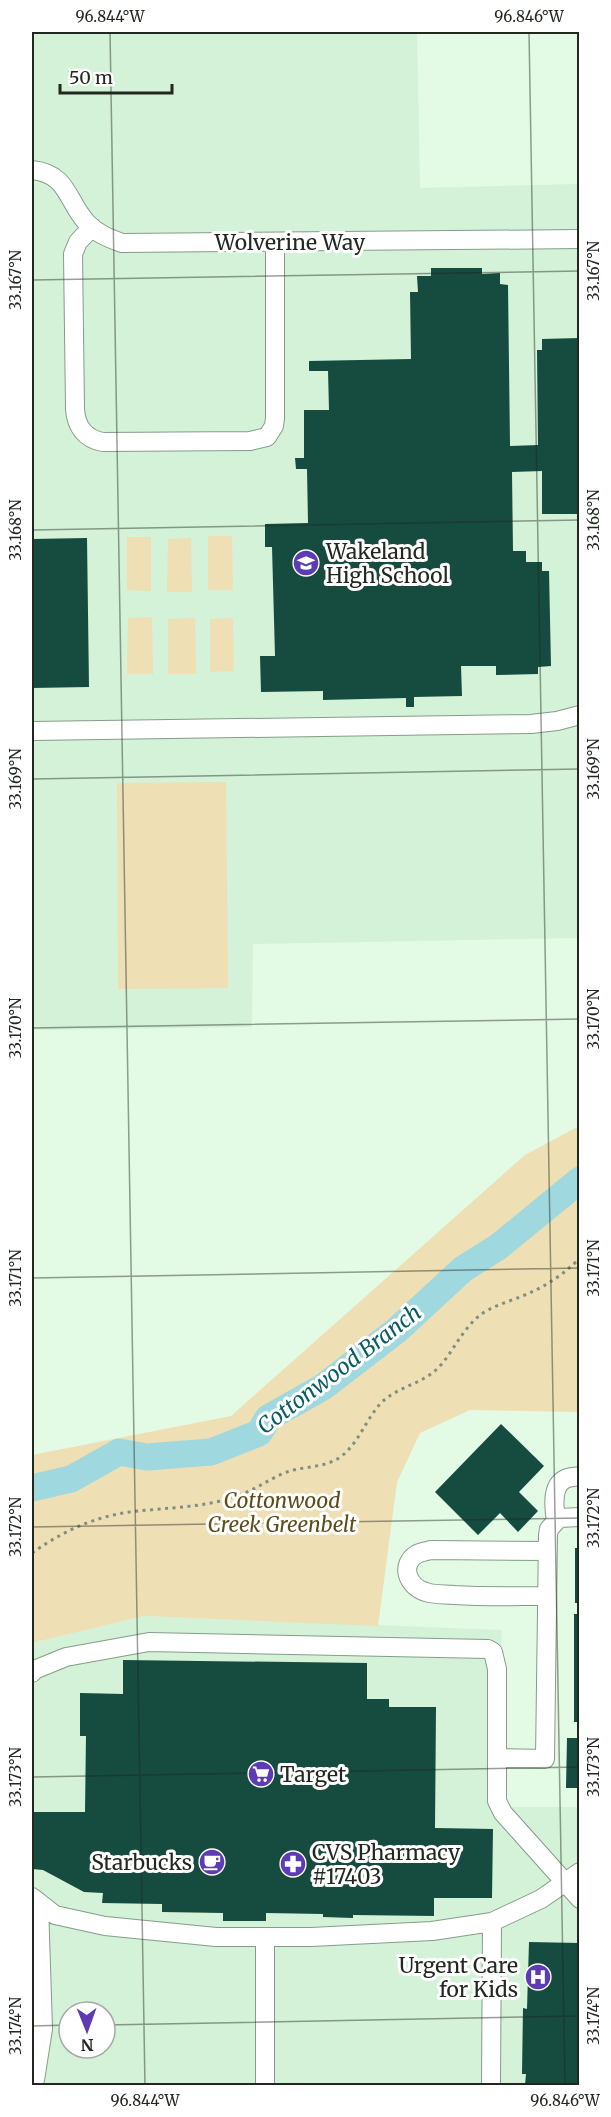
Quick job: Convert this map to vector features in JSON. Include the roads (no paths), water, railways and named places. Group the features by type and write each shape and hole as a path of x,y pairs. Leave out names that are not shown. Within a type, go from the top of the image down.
{"street":[{"name":"Wolverine Way","path":"32,170 43,172 62,183 85,220 92,227 112,239 133,244 579,239"},
{"path":"92,227 78,242 73,254 76,421 91,438 103,442 250,441 267,437 274,426 275,418 275,242"},
{"path":"32,731 531,724 557,721 579,715"},
{"path":"556,1521 555,1489 564,1479 579,1476"},
{"path":"497,1758 545,1759 549,1529 556,1521 564,1517 579,1517"},
{"path":"547,1596 476,1596 426,1592 415,1586 408,1578 407,1570 410,1561 418,1553 431,1550 548,1551"},
{"path":"32,1673 34,1670 66,1657 148,1642 488,1649 493,1653 497,1669 497,1801 504,1813 572,1877 579,1899"},
{"path":"35,1901 55,1915 105,1926 216,1937 311,1937 432,1931 492,1922 530,1906 572,1877"},
{"path":"34,2082 43,2030 35,1901"},
{"path":"491,2085 492,1922"},
{"path":"265,1937 265,2085"}],"waterway":[{"name":"Cottonwood Branch","path":"32,1488 71,1479 119,1452 147,1457 211,1452 259,1433 268,1418 323,1387 397,1330 463,1269 498,1247 580,1180"}],"place":[{"name":"Wakeland High School","path":"306,563"},
{"name":"Target","path":"261,1774"},
{"name":"Starbucks","path":"212,1862"},
{"name":"CVS Pharmacy #17403","path":"293,1864"},
{"name":"Urgent Care for Kids","path":"538,1977"}],"park label":[{"name":"Cottonwood Creek Greenbelt","path":"282,1512"}]}
